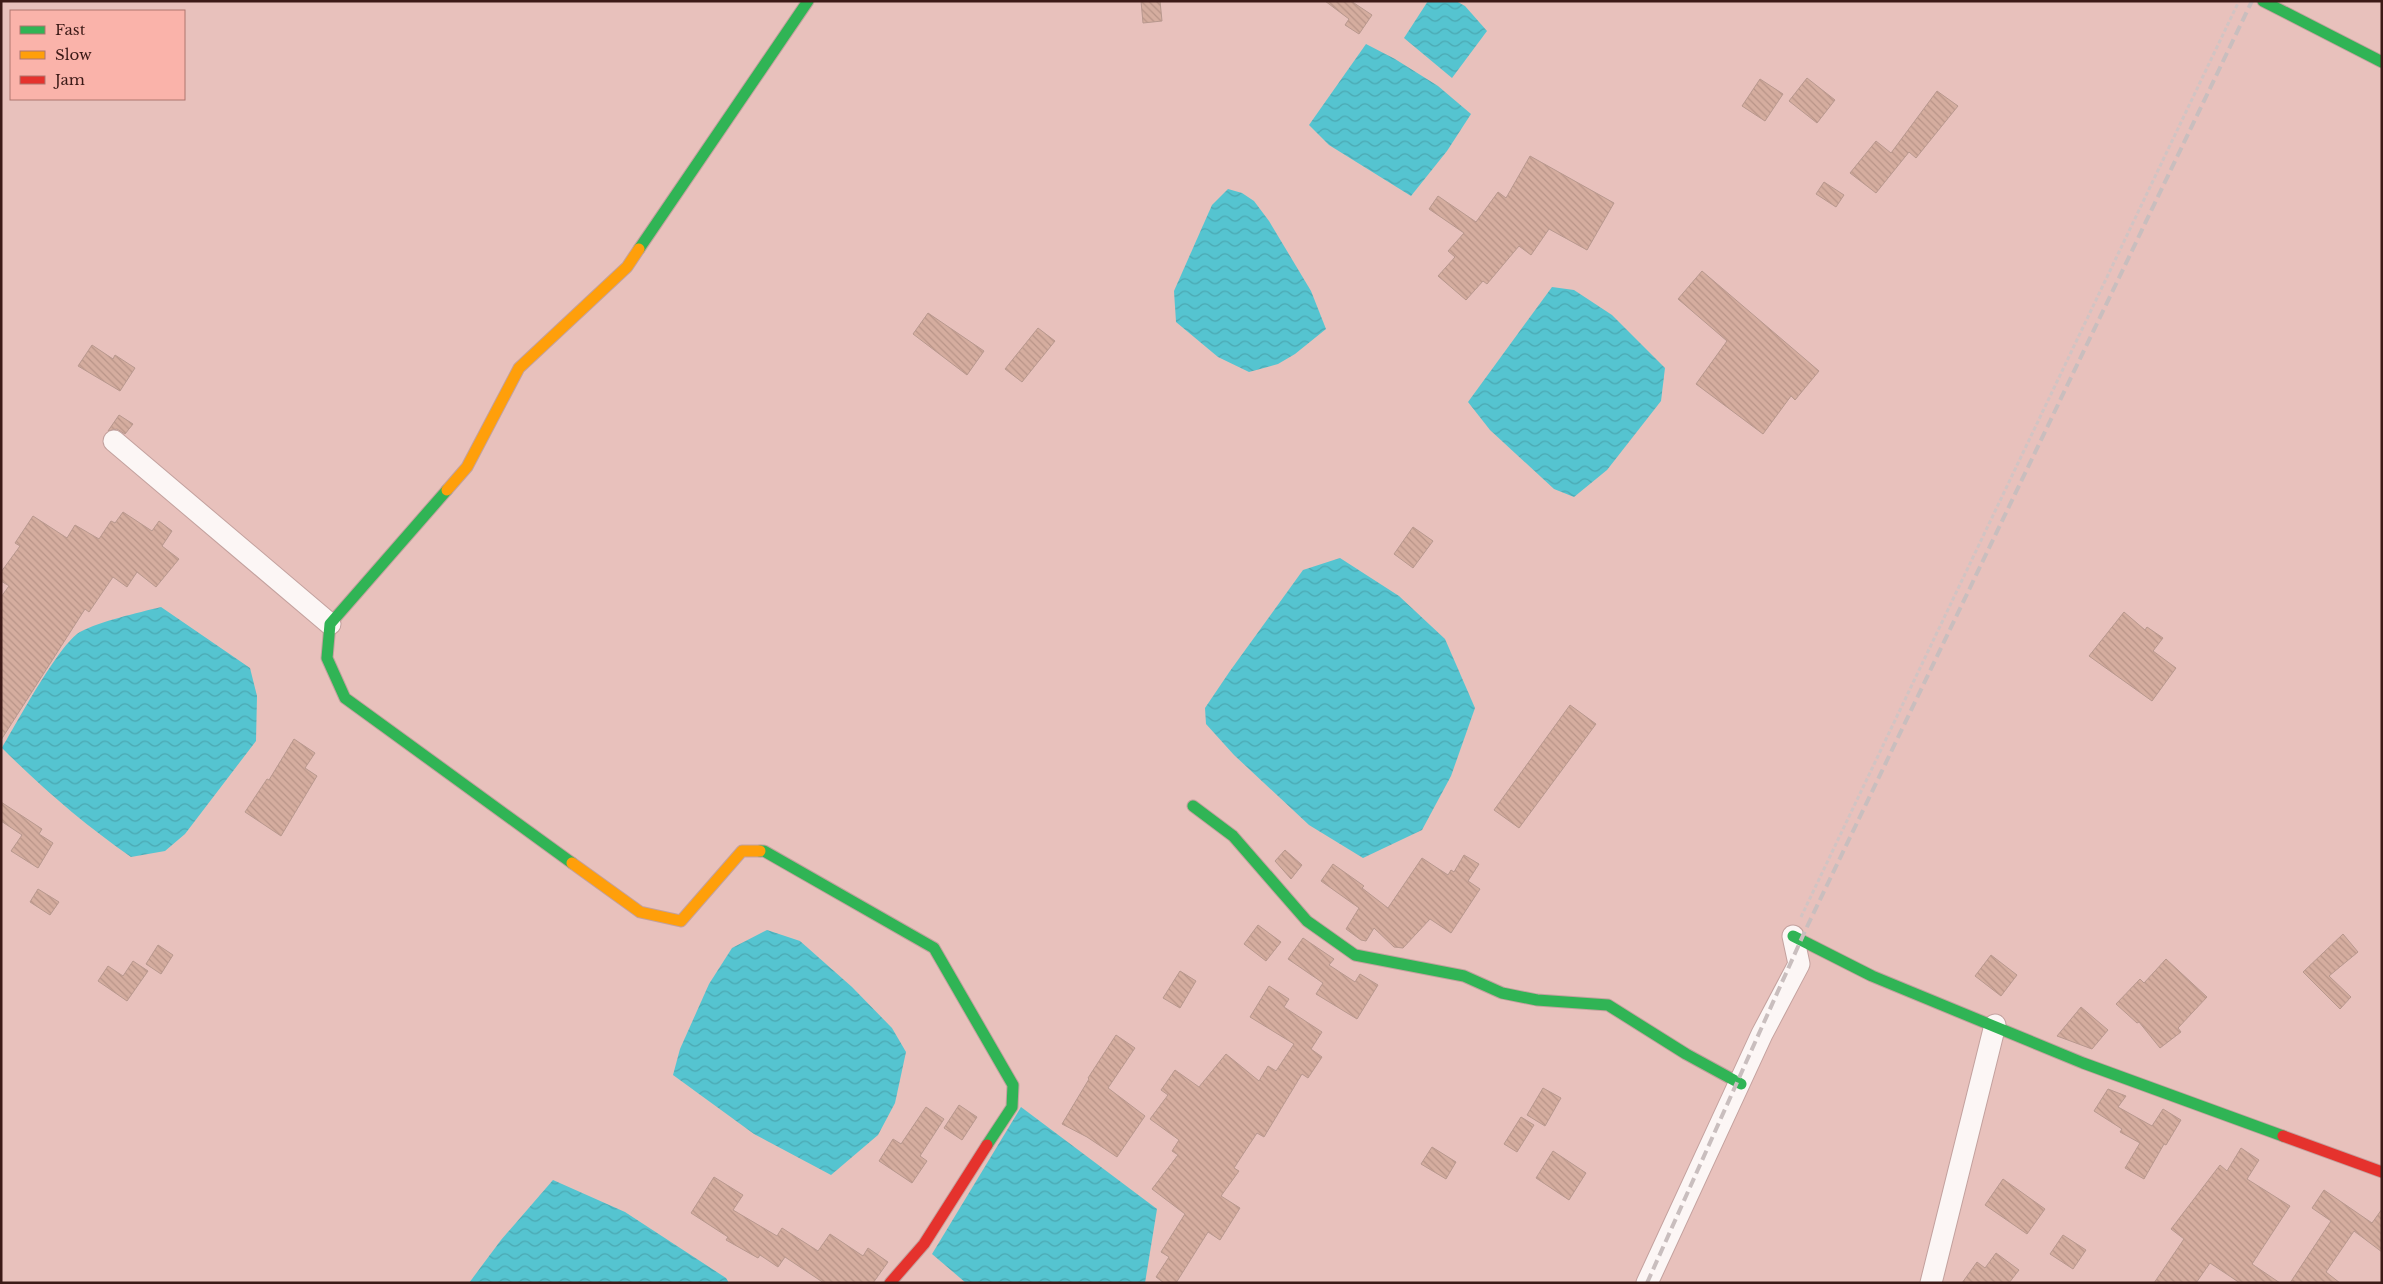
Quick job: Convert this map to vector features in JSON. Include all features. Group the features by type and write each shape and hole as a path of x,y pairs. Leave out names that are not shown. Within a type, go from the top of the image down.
{"street":[{"path":"808,1 627,267 519,368 467,467 330,624 327,658 345,698 640,912 681,921 742,851 764,851 934,948 1013,1085 1012,1108 924,1244 890,1283"},
{"path":"2263,1 2382,62"},
{"path":"114,441 330,624"},
{"path":"1192,806 1233,836 1307,921 1354,955 1464,976 1502,993 1537,1000 1608,1005 1686,1054 1741,1084"},
{"path":"1792,936 1872,976 2083,1063 2382,1172"},
{"path":"1647,1283 1741,1084 1762,1034 1799,964 1792,936"},
{"path":"1931,1283 1994,1025"}],"path":[{"path":"1792,936 2239,1"}],"water":[{"path":"1428,1 1456,1 1465,6 1487,31 1452,78 1404,38"},
{"path":"1366,44 1395,59 1438,86 1471,114 1447,151 1411,196 1329,145 1309,125"},
{"path":"1228,189 1242,193 1254,201 1269,221 1311,291 1326,329 1295,354 1278,364 1249,372 1218,357 1176,322 1174,291 1212,205"},
{"path":"1552,287 1574,290 1612,315 1665,368 1661,401 1607,470 1574,497 1554,489 1490,430 1468,402"},
{"path":"1340,558 1399,596 1445,639 1475,708 1451,776 1422,830 1363,858 1309,825 1234,755 1206,724 1205,708 1303,570"},
{"path":"161,607 250,668 257,696 256,741 185,834 165,851 131,857 64,805 2,748 38,686 71,639 80,632 98,624"},
{"path":"767,930 800,941 852,987 892,1028 906,1052 895,1103 878,1135 831,1175 754,1134 673,1075 680,1049 709,984 732,948"},
{"path":"1021,1107 1157,1209 1145,1283 966,1283 932,1254"},
{"path":"553,1180 625,1212 726,1278 729,1283 469,1283 501,1240"}],"building":[{"path":"1141,1 1160,1 1162,21 1143,23"},
{"path":"1325,1 1351,1 1372,15 1359,34 1345,25 1349,19"},
{"path":"1807,78 1835,100 1817,123 1789,101"},
{"path":"1760,79 1783,94 1765,121 1742,106"},
{"path":"1937,91 1958,106 1916,158 1909,152 1876,193 1850,173 1876,141 1891,153"},
{"path":"1530,156 1614,203 1587,250 1549,229 1531,255 1519,246 1487,284 1483,281 1466,300 1438,276 1455,257 1448,251 1464,233 1429,209 1438,196 1476,222 1498,192 1506,198"},
{"path":"1824,182 1844,195 1836,207 1816,194"},
{"path":"1702,271 1819,371 1795,400 1791,396 1763,434 1696,384 1727,341 1678,299"},
{"path":"928,313 984,351 967,375 913,334"},
{"path":"1038,328 1055,341 1022,382 1005,369"},
{"path":"92,345 113,359 115,355 135,368 120,391 78,366"},
{"path":"119,415 133,424 125,434 117,429 108,431"},
{"path":"123,512 152,531 159,521 172,531 162,546 179,559 156,587 137,572 127,587 113,577 89,612 85,609 1,740 1,597 9,586 1,581 1,572 20,546 15,543 33,516 67,538 75,525 99,539 111,521 115,523"},
{"path":"1413,527 1433,541 1413,568 1394,554"},
{"path":"2124,612 2145,630 2147,627 2163,638 2153,651 2176,668 2152,701 2089,656"},
{"path":"1570,705 1596,724 1519,828 1494,810"},
{"path":"294,739 315,753 305,768 317,776 281,836 245,812 267,779 269,780"},
{"path":"1,802 42,829 39,834 53,843 38,868 11,851 22,835 1,821"},
{"path":"1285,850 1302,865 1291,879 1275,861"},
{"path":"1464,855 1479,864 1468,881 1480,889 1451,933 1430,919 1403,948 1394,947 1374,928 1366,941 1361,940 1346,929 1359,908 1321,881 1333,864 1364,886 1362,888 1388,908 1422,858 1448,875 1451,870 1454,872"},
{"path":"38,889 59,902 50,915 30,902"},
{"path":"1258,925 1281,942 1266,961 1244,944"},
{"path":"2343,934 2358,952 2329,976 2351,997 2340,1009 2303,972"},
{"path":"1303,938 1334,959 1329,965 1355,982 1360,974 1378,985 1357,1019 1316,994 1323,983 1288,959"},
{"path":"158,945 173,955 161,974 146,964"},
{"path":"1991,955 2017,975 2001,996 1975,976"},
{"path":"2166,959 2207,997 2178,1028 2181,1032 2160,1048 2139,1022 2137,1023 2116,1004 2140,979 2144,983"},
{"path":"133,961 148,971 127,1001 98,981 108,966 123,976"},
{"path":"1180,971 1196,981 1180,1008 1163,998"},
{"path":"1269,986 1289,999 1284,1007 1322,1032 1311,1049 1322,1057 1308,1078 1302,1074 1264,1137 1257,1133 1234,1168 1239,1171 1221,1196 1240,1208 1220,1240 1208,1232 1176,1283 1164,1283 1156,1277 1169,1257 1161,1252 1185,1214 1152,1189 1178,1155 1172,1151 1179,1140 1150,1119 1168,1095 1161,1090 1175,1070 1199,1087 1226,1054 1259,1081 1268,1066 1276,1071 1294,1044 1250,1017"},
{"path":"2081,1007 2108,1030 2092,1049 2057,1036"},
{"path":"1116,1035 1135,1048 1108,1088 1145,1116 1117,1157 1087,1137 1062,1124 1088,1078"},
{"path":"1543,1088 1561,1098 1545,1126 1527,1115"},
{"path":"2108,1089 2126,1096 2118,1107 2152,1126 2163,1109 2181,1120 2166,1145 2164,1144 2144,1179 2125,1168 2140,1143 2120,1132 2122,1129 2094,1111"},
{"path":"959,1105 977,1117 962,1140 944,1128"},
{"path":"926,1107 944,1119 920,1156 927,1161 912,1183 879,1161 893,1139 901,1144"},
{"path":"1521,1117 1534,1125 1517,1152 1504,1144"},
{"path":"1432,1147 1456,1162 1446,1179 1421,1164"},
{"path":"2241,1148 2259,1160 2247,1179 2290,1206 2252,1264 2280,1283 2240,1283 2210,1263 2196,1283 2154,1283 2184,1239 2171,1229 2220,1165 2227,1171"},
{"path":"1553,1151 1586,1173 1569,1200 1536,1178"},
{"path":"714,1177 743,1195 733,1210 777,1236 782,1228 818,1251 830,1234 863,1256 868,1248 888,1262 873,1283 824,1283 785,1257 778,1267 760,1255 758,1258 726,1240 728,1237 691,1213"},
{"path":"2003,1179 2045,1209 2027,1234 1985,1205"},
{"path":"2324,1190 2372,1223 2382,1209 2382,1252 2354,1231 2326,1272 2340,1283 2290,1283 2331,1221 2312,1208"},
{"path":"2063,1235 2086,1250 2073,1269 2050,1254"},
{"path":"1996,1253 2019,1270 2009,1283 1962,1283 1977,1262 1985,1268"}],"railway":[{"path":"1647,1283 1805,931 2252,1"}],"traffic: fast":[{"path":"639,249 808,1"},
{"path":"2263,1 2382,62"},
{"path":"447,490 330,624 327,658 345,698 572,863"},
{"path":"1193,806 1233,836 1307,921 1355,955 1464,976 1502,993 1537,1000 1608,1005 1686,1054 1741,1084"},
{"path":"760,851 764,851 934,948 1013,1085 1012,1107 987,1145"},
{"path":"1793,936 1872,976 2083,1063 2283,1136"}],"traffic: slow":[{"path":"447,490 467,467 519,368 627,267 639,249"},
{"path":"572,863 640,912 681,921 742,851 760,851"}],"traffic: jam":[{"path":"2283,1136 2382,1172"},
{"path":"890,1283 924,1244 987,1145"}]}
